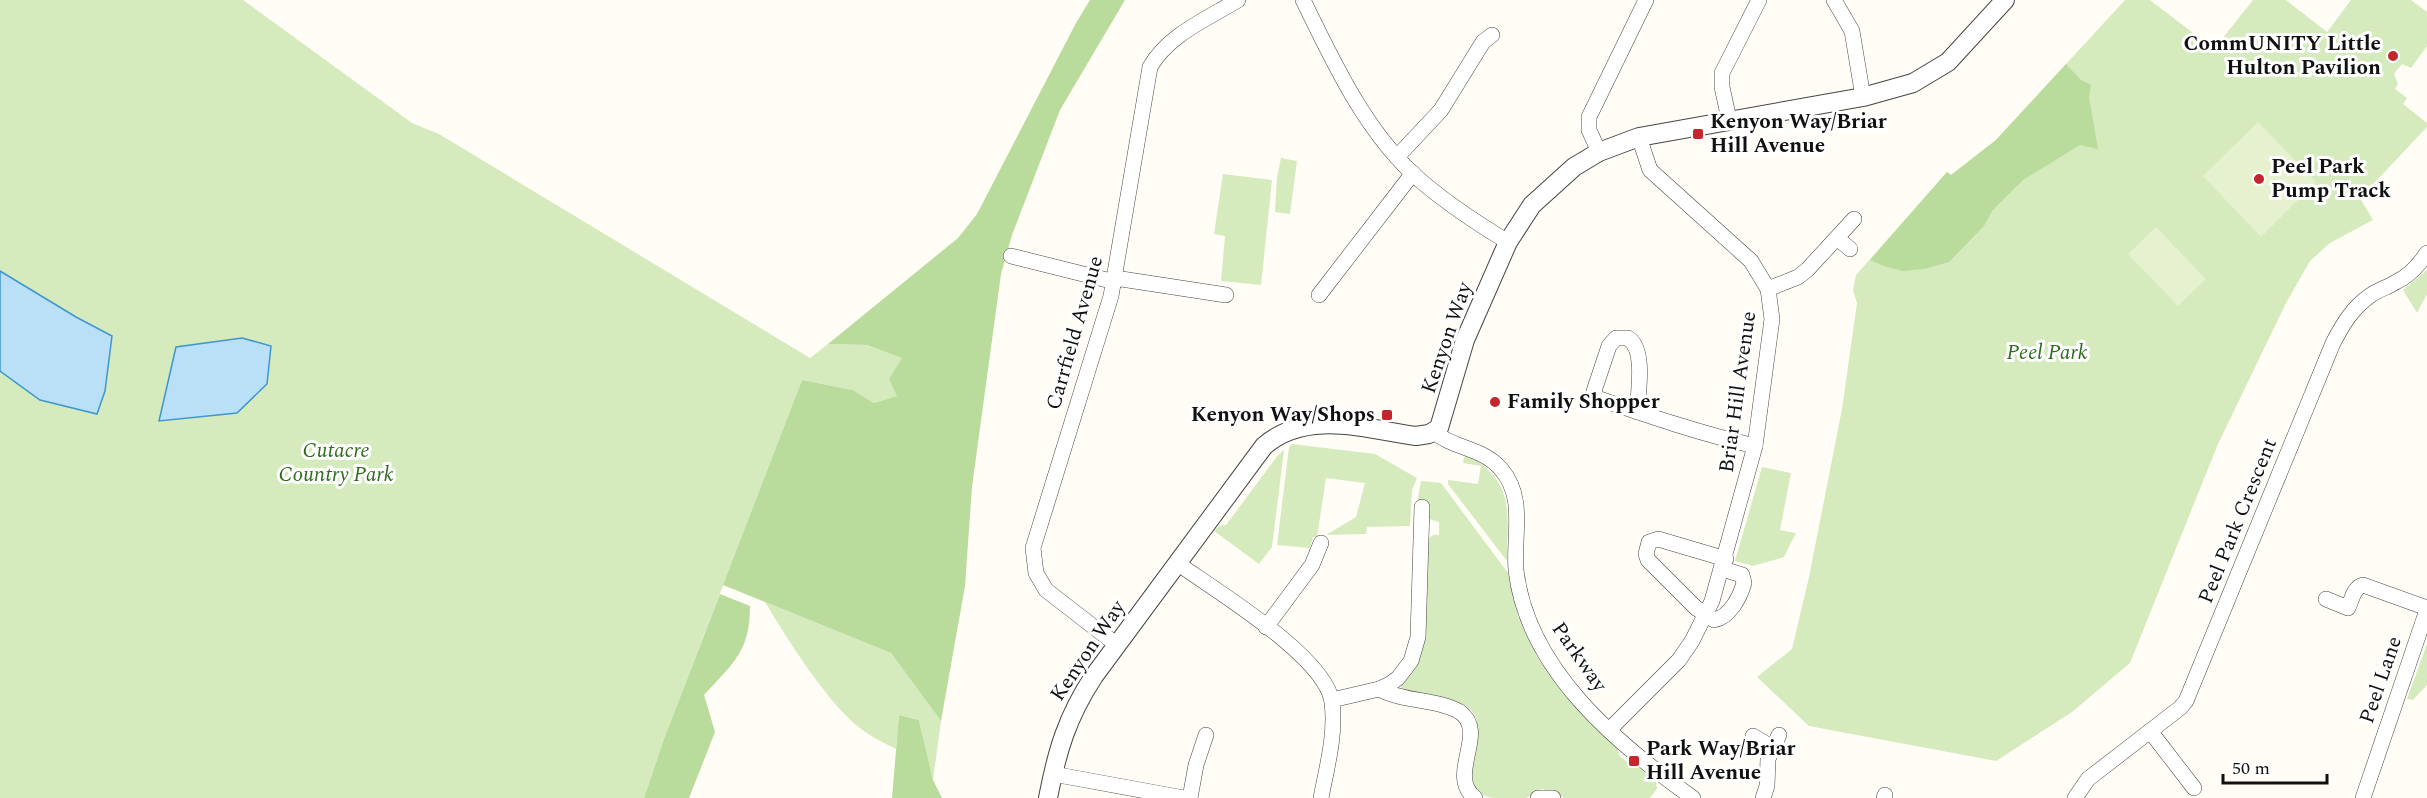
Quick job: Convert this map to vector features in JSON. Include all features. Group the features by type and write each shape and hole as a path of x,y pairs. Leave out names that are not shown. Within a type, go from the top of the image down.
{"street":[{"name":"Carrfield Avenue","path":"1117,645 1046,590 1036,573 1032,555 1034,540 1115,280 1150,67 1158,52 1169,42 1238,0"},
{"path":"1302,0 1365,116 1397,157 1460,211 1508,242"},
{"path":"1599,152 1589,130 1589,117 1646,0"},
{"path":"1729,119 1722,87 1722,73 1759,0"},
{"path":"1834,0 1852,31 1863,97"},
{"name":"Kenyon Way","path":"1048,798 1068,720 1089,683 1256,456 1273,439 1282,433 1304,426 1322,424 1416,436 1434,432 1442,423 1465,340 1508,242 1520,222 1546,192 1574,167 1599,152 1639,137 1729,119 1863,97 1900,88 1936,70 1961,49 2006,0"},
{"path":"1397,157 1441,110 1483,42 1492,35"},
{"name":"Briar Hill Avenue","path":"1609,730 1679,660 1706,616 1724,564 1755,446 1771,326 1771,303 1768,289 1751,261 1650,170 1639,137"},
{"path":"1328,290 1413,173"},
{"path":"1768,289 1798,277 1817,262 1854,219"},
{"path":"1837,238 1850,249"},
{"name":"Peel Park Crescent","path":"2075,798 2088,779 2180,708 2192,692 2333,343 2344,322 2357,306 2373,294 2399,281 2420,263 2427,253"},
{"path":"1011,256 1115,280 1218,289"},
{"path":"1637,412 1639,358 1637,348 1628,338 1616,338 1609,346 1594,396 1597,399 1637,412 1722,439 1755,446"},
{"name":"Parkway","path":"1434,432 1447,442 1470,448 1490,458 1508,480 1517,506 1516,569 1529,620 1540,645 1557,670 1609,730 1642,760 1693,798"},
{"path":"1332,700 1390,684 1406,669 1417,644 1428,528 1422,507"},
{"path":"1658,539 1724,564 1742,575 1745,579 1740,597 1720,618 1714,620 1706,616 1648,560 1649,542 1658,539"},
{"path":"1266,627 1312,565 1321,543"},
{"path":"1178,563 1297,650 1323,680 1332,700 1333,732 1321,798"},
{"path":"2326,599 2348,608 2358,586 2363,585 2427,609"},
{"name":"Peel Lane","path":"2363,798 2427,609"},
{"path":"1379,688 1398,697 1452,708 1466,718 1471,732 1464,779 1466,788 1475,798"},
{"path":"2150,731 2194,788"},
{"path":"1190,798 1196,765 1206,735"},
{"path":"1753,736 1776,741 1768,759 1767,786 1763,798"},
{"path":"1053,774 1184,798"},
{"path":"1538,798 1553,798"}],"green space":[{"name":"Cutacre Country Park","path":"0,0 243,0 412,123 439,134 810,358 828,344 867,345 903,358 898,396 874,403 853,390 802,380 664,739 644,798 0,798"},
{"path":"1090,0 1125,0 1060,110 1012,235 1001,274 972,487 965,586 941,721 891,653 723,585 802,380 853,390 874,403 897,396 889,379 902,358 867,345 828,344 958,238 977,214"},
{"name":"Peel Park","path":"2125,0 2150,0 2214,49 2253,0 2286,0 2327,32 2351,0 2411,0 2427,12 2427,46 2411,68 2402,64 2394,74 2398,84 2395,89 2407,98 2403,104 2427,123 2427,127 2360,198 2373,220 2330,243 2310,261 2286,303 2218,444 2130,663 2072,712 1996,761 1809,726 1757,677 1792,649 1809,577 1842,409 1857,303 1853,290 1856,275 1947,172 1951,175 1996,140"},
{"path":"2066,64 2081,80 2091,85 2089,97 2098,149 2080,145 2023,180 1992,211 1984,226 1949,262 1924,269 1902,271 1870,260 1947,172 1951,175 1996,140"},
{"name":"Peel Park Pump Track","path":"2258,122 2316,182 2261,237 2203,176"},
{"path":"1281,158 1297,161 1290,214 1275,212 1277,177"},
{"path":"1223,174 1272,180 1261,285 1221,281 1225,236 1214,234"},
{"path":"2156,227 2206,279 2178,306 2128,254"},
{"path":"2427,270 2427,294 2417,313 2403,290"},
{"path":"1292,444 1375,454 1417,478 1412,490 1410,526 1367,527 1366,534 1326,535 1356,517 1365,483 1326,478 1317,537 1313,537 1310,548 1277,545 1289,447"},
{"path":"1284,450 1272,547 1259,564 1214,531 1219,526 1226,525"},
{"path":"1468,455 1483,466 1494,477 1506,500 1507,561 1448,484 1448,480 1478,484 1481,466 1463,463 1464,457"},
{"path":"1762,467 1791,473 1780,530 1796,533 1784,557 1753,566 1735,561"},
{"path":"1421,481 1441,483 1508,573 1518,617 1539,660 1586,718 1618,749 1619,755 1627,762 1633,762 1656,781 1657,789 1650,798 1564,798 1555,792 1542,789 1526,798 1499,798 1483,795 1475,788 1472,777 1477,721 1472,711 1466,706 1449,700 1402,690 1401,683 1413,668 1428,539 1433,535 1439,535 1439,522 1429,519 1417,503"},
{"path":"720,594 750,606 747,635 738,656 704,695 715,732 689,798 644,798 664,739"},
{"path":"765,602 891,653 941,721 933,780 919,720 899,715 896,749 861,729 831,699 795,650"},
{"path":"2427,644 2427,685 2413,700 2407,699"},
{"path":"899,715 919,720 933,780 942,798 892,798"}],"water":[{"path":"0,271 112,336 105,391 97,414 40,400 0,371"},
{"path":"242,338 271,346 267,384 237,413 159,421 176,347"}],"place":[{"name":"CommUNITY Little Hulton Pavilion","path":"2393,56"},
{"name":"Kenyon Way/Briar Hill Avenue","path":"1698,134"},
{"name":"Peel Park Pump Track","path":"2259,179"},
{"name":"Family Shopper","path":"1495,402"},
{"name":"Kenyon Way/Shops","path":"1387,415"},
{"name":"Park Way/Briar Hill Avenue","path":"1634,761"}]}
